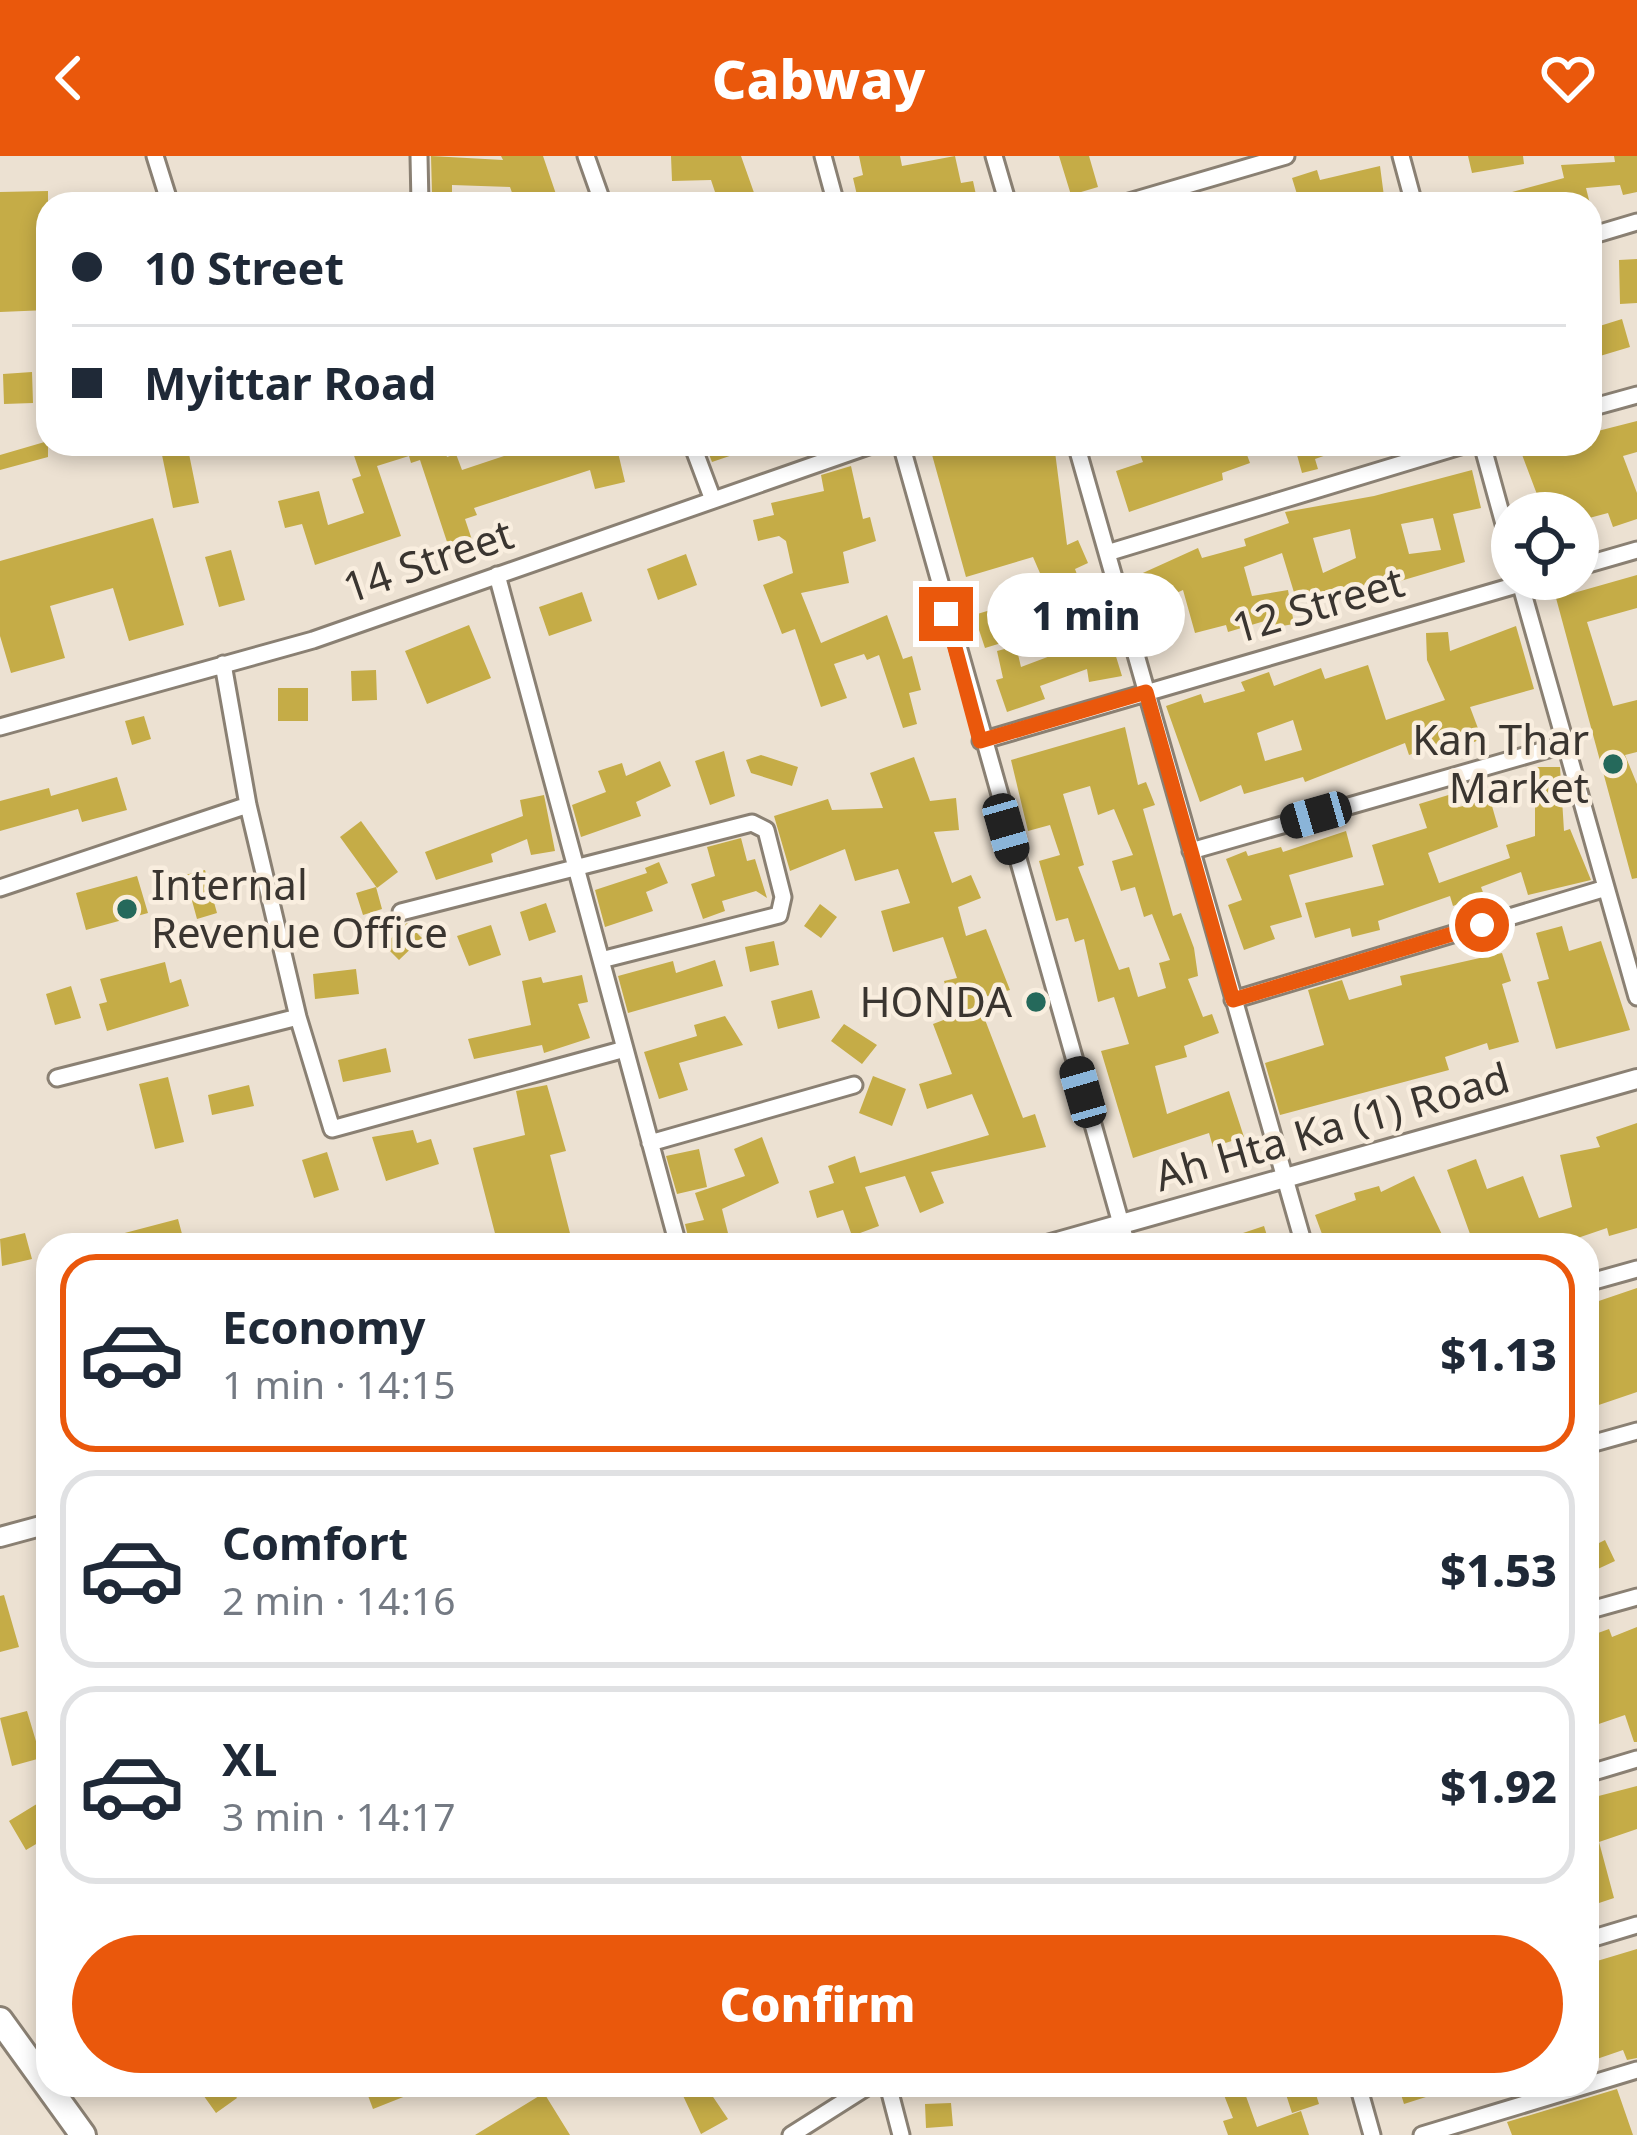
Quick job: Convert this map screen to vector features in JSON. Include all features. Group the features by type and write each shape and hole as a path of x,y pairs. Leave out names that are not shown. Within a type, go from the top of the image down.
{"highway":[{"path":"0,2020 36,2070"},
{"path":"55,2097 82,2135"}],"street":[{"path":"155,156 166,192"},
{"path":"419,156 420,192"},
{"path":"586,156 599,192"},
{"path":"823,156 833,192"},
{"path":"994,156 1004,192"},
{"path":"1163,192 1286,156"},
{"path":"1401,156 1411,192"},
{"path":"1602,233 1637,223"},
{"path":"1602,404 1637,394"},
{"path":"696,456 713,500"},
{"name":"14 Street","path":"0,727 224,664 840,456"},
{"path":"904,456 980,741 1124,1233"},
{"path":"1079,456 1301,1233"},
{"path":"1106,553 1427,456"},
{"path":"1484,456 1495,492"},
{"path":"1599,561 1637,550"},
{"path":"497,575 675,1233"},
{"name":"12 Street","path":"980,741 1491,591"},
{"path":"1531,600 1637,997"},
{"path":"224,664 248,805 298,1017 332,1129 625,1049"},
{"path":"1191,851 1566,744"},
{"path":"0,888 248,805"},
{"path":"401,912 575,864 752,823 766,830 783,897 779,915 601,960"},
{"path":"1233,1000 1606,888"},
{"path":"57,1078 298,1017"},
{"name":"Ah Hta Ka (1) Road","path":"1089,1233 1637,1079"},
{"path":"650,1143 854,1085"},
{"path":"1599,1280 1637,1269"},
{"path":"1599,1442 1637,1431"},
{"path":"0,1537 36,1527"},
{"path":"1599,1608 1637,1597"},
{"path":"1599,1770 1637,1759"},
{"path":"1599,1936 1637,1925"},
{"path":"1599,2081 1637,2070"},
{"path":"791,2135 852,2097"},
{"path":"891,2097 901,2135"},
{"path":"1361,2097 1372,2135"},
{"path":"1422,2135 1548,2097"}],"building":[{"path":"431,156 503,160 501,156 543,156 555,192 452,185 452,192 432,192"},
{"path":"671,156 741,156 754,192 715,192 711,180 672,181"},
{"path":"859,156 900,156 902,166 955,156 961,183 973,181 975,192 856,192 853,178 863,175"},
{"path":"1059,156 1089,156 1098,187 1070,192"},
{"path":"1468,156 1523,156 1524,164 1472,173"},
{"path":"1614,156 1637,156 1637,192 1623,195 1620,185 1586,188 1587,192 1512,192 1564,178 1561,165 1615,162"},
{"path":"1380,166 1383,192 1296,192 1292,178 1317,170 1320,180"},
{"path":"48,191 36,192 36,310 0,312 0,192"},
{"path":"1637,259 1637,303 1620,304 1619,260"},
{"path":"1622,319 1630,347 1602,355 1602,325"},
{"path":"32,372 33,403 4,404 3,374"},
{"path":"1637,421 1637,452 1623,456 1637,493 1637,519 1613,527 1608,513 1599,515 1599,492 1536,492 1523,456 1602,456 1602,430"},
{"path":"36,444 36,456 48,457 0,470 0,455"},
{"path":"162,456 189,456 199,503 173,508"},
{"path":"354,456 409,456 377,466 401,536 315,565 302,524 285,528 278,501 319,491 328,525 364,513 352,479 361,476"},
{"path":"409,456 457,456 462,470 504,456 619,456 625,482 595,489 590,470 474,508 477,515 465,519 475,549 452,557 420,460 411,463"},
{"path":"932,456 1056,456 1067,545 1078,540 1088,563 1075,569 1088,604 1099,601 1122,676 1089,682 1087,669 1040,686 1045,699 1007,712 996,680 1003,678 997,651 1016,646 1021,667 1074,647 1063,608 1045,615 1036,591 1046,587 1033,557 966,577"},
{"path":"1141,456 1247,456 1250,463 1222,473 1223,480 1129,512 1116,471 1143,462"},
{"path":"1297,456 1324,456 1315,459 1318,469 1302,473"},
{"path":"851,466 863,519 870,517 876,541 843,552 849,583 801,593 821,643 887,615 903,659 912,656 921,690 909,693 917,724 903,728 879,655 867,660 864,654 834,664 847,698 821,707 795,629 782,634 763,585 793,573 786,541 779,536 758,541 753,520 774,515 771,503 824,491 821,475"},
{"path":"1472,470 1481,508 1453,514 1465,562 1339,599 1335,588 1296,599 1282,553 1244,567 1252,596 1288,590 1294,624 1270,628 1268,620 1228,632 1226,625 1195,633 1183,590 1148,606 1134,577 1198,548 1202,558 1246,546 1244,539 1289,523 1285,512 1374,496","holes":["1433,518 1441,550 1409,554 1401,524","1350,529 1356,558 1323,573 1313,538"]},
{"path":"153,518 184,625 129,641 113,588 50,606 65,658 11,673 0,636 0,561"},
{"path":"231,550 245,600 219,607 205,557"},
{"path":"686,554 697,585 658,600 647,569"},
{"path":"1637,575 1637,608 1587,622 1613,706 1637,700 1637,752 1625,755 1637,784 1637,878 1632,879 1557,600 1599,600 1599,586"},
{"path":"582,592 592,621 549,636 539,607"},
{"path":"997,608 1008,641 985,648 974,615"},
{"path":"469,625 491,678 427,704 405,651"},
{"path":"1516,626 1534,689 1470,707 1482,739 1450,751 1447,742 1409,755 1405,743 1305,782 1303,777 1244,794 1241,785 1200,802 1166,706 1201,694 1204,703 1245,691 1241,682 1269,672 1274,686 1321,668 1325,679 1368,665 1386,720 1445,700 1427,660 1426,633 1448,632 1450,651","holes":["1293,720 1302,750 1265,761 1257,733"]},
{"path":"376,670 377,700 352,701 351,671"},
{"path":"278,688 308,688 308,721 278,721"},
{"path":"144,716 151,739 132,745 125,721"},
{"path":"1125,727 1138,785 1146,782 1155,805 1143,809 1173,916 1181,913 1194,948 1198,976 1188,979 1203,1017 1212,1014 1219,1033 1184,1046 1187,1057 1155,1066 1167,1114 1229,1091 1244,1137 1213,1147 1209,1133 1133,1158 1101,1051 1129,1044 1114,997 1098,1002 1084,939 1075,942 1068,918 1056,921 1039,861 1060,855 1050,825 1028,831 1011,760","holes":["1090,786 1098,815 1114,809 1133,855 1112,861 1121,891 1135,887 1144,917 1152,914 1170,960 1159,963 1166,988 1138,997 1129,967 1119,970 1078,867 1084,865 1063,794"]},
{"path":"724,751 735,796 710,805 695,761"},
{"path":"761,755 798,767 792,786 751,773 746,760"},
{"path":"914,757 930,801 956,798 959,830 934,832 952,883 971,875 981,898 958,907 966,936 986,929 1010,990 977,999 1023,1118 1035,1114 1046,1147 931,1172 944,1203 920,1213 905,1176 865,1187 879,1226 851,1233 843,1210 817,1218 809,1191 834,1183 828,1166 855,1156 860,1173 989,1135 972,1094 927,1109 919,1084 952,1074 933,1024 954,1016 944,981 957,978 943,937 893,952 881,911 910,903 898,869 855,881 845,849 790,871 774,816 828,799 832,810 883,808 870,773"},
{"path":"660,761 671,786 636,802 641,816 581,837 572,805 606,792 598,771 622,763 626,776"},
{"path":"1535,767 1560,767 1564,831 1570,829 1591,880 1528,895 1521,872 1481,887 1484,895 1453,906 1450,896 1378,921 1380,930 1352,937 1350,928 1315,938 1305,903 1384,885 1372,845 1427,828 1419,804 1455,793 1459,807 1490,799 1498,827 1428,853 1439,883 1510,858 1506,845 1535,836"},
{"path":"117,777 127,810 82,822 78,809 0,831 0,801 49,788 51,796"},
{"path":"544,795 555,851 531,855 527,839 491,854 493,862 436,880 425,852 523,816 520,800"},
{"path":"361,821 398,872 377,888 340,837"},
{"path":"1346,831 1353,857 1289,875 1302,917 1270,926 1275,939 1244,950 1228,905 1242,900 1226,859 1246,851 1248,856 1281,847 1283,852"},
{"path":"741,838 747,861 755,859 767,898 756,891 722,901 725,911 703,919 691,884 715,876 707,847"},
{"path":"659,862 668,883 646,892 653,911 605,927 595,890 647,873 645,868"},
{"path":"205,870 217,913 197,919 185,875"},
{"path":"137,876 148,913 86,930 76,893"},
{"path":"376,887 382,909 363,915 356,893"},
{"path":"546,903 556,932 529,941 520,912"},
{"path":"820,904 837,917 821,938 804,926"},
{"path":"407,923 422,938 399,960 384,945"},
{"path":"491,925 501,955 469,966 457,936"},
{"path":"1562,926 1569,951 1601,941 1630,1030 1556,1049 1537,982 1549,979 1536,933"},
{"path":"774,941 779,965 750,972 745,947"},
{"path":"1502,953 1511,981 1502,984 1519,1042 1489,1050 1487,1043 1445,1057 1449,1070 1280,1115 1265,1063 1324,1045 1308,990 1342,980 1349,1000 1402,985 1400,976"},
{"path":"715,960 723,986 628,1013 618,976 673,961 676,973"},
{"path":"165,962 170,983 181,979 189,1006 107,1031 99,1004 107,1002 100,979"},
{"path":"356,969 359,994 315,999 313,974"},
{"path":"582,975 588,1002 578,1004 590,1038 544,1053 542,1045 474,1059 468,1039 531,1025 522,981 541,977 543,983"},
{"path":"71,986 81,1018 55,1025 46,994"},
{"path":"812,990 820,1018 778,1029 771,1001"},
{"path":"725,1016 743,1045 679,1063 688,1090 659,1099 644,1052 697,1036 694,1025"},
{"path":"844,1024 877,1045 862,1064 831,1041"},
{"path":"386,1048 391,1072 343,1082 338,1060"},
{"path":"873,1076 906,1089 892,1126 859,1113"},
{"path":"168,1077 184,1142 155,1149 139,1084"},
{"path":"249,1085 254,1106 212,1115 208,1095"},
{"path":"547,1085 566,1151 550,1155 570,1233 495,1233 473,1148 525,1135 516,1091"},
{"path":"1637,1123 1637,1228 1609,1236 1607,1228 1592,1233 1470,1233 1447,1170 1476,1159 1487,1189 1523,1176 1539,1218 1572,1207 1560,1155 1600,1147 1596,1137"},
{"path":"413,1130 417,1143 431,1139 439,1164 386,1181 372,1137"},
{"path":"762,1137 779,1183 722,1209 728,1233 687,1233 685,1224 704,1220 695,1193 745,1176 734,1149"},
{"path":"699,1149 707,1187 677,1194 666,1156"},
{"path":"327,1152 339,1190 314,1198 302,1160"},
{"path":"1414,1176 1441,1233 1322,1233 1315,1215 1356,1200 1354,1193 1379,1186 1381,1192"},
{"path":"178,1219 182,1233 125,1233"},
{"path":"25,1233 32,1259 2,1266 0,1239"},
{"path":"1637,1288 1637,1392 1599,1405 1599,1301"},
{"path":"1605,1540 1615,1561 1599,1568 1599,1543"},
{"path":"4,1595 19,1647 0,1652 0,1596"},
{"path":"1637,1627 1637,1742 1625,1715 1599,1724 1599,1633 1609,1629 1612,1637"},
{"path":"27,1711 36,1759 12,1766 0,1718"},
{"path":"1637,1786 1637,1829 1599,1842 1599,1796"},
{"path":"36,1804 36,1844 26,1850 9,1821"},
{"path":"1599,1842 1614,1898 1599,1903"},
{"path":"1637,1949 1637,2058 1627,2060 1623,2050 1599,2058 1599,1960"},
{"path":"1617,2089 1633,2135 1512,2135 1507,2122 1599,2097"},
{"path":"205,2097 236,2097 237,2098 216,2113"},
{"path":"368,2097 403,2097 373,2109"},
{"path":"537,2097 546,2097 570,2135 475,2135"},
{"path":"684,2097 713,2097 728,2119 701,2134"},
{"path":"1225,2097 1246,2097 1257,2127 1301,2111 1309,2135 1228,2135 1223,2121 1233,2118"},
{"path":"1287,2097 1317,2097 1319,2104 1292,2113"},
{"path":"951,2103 953,2126 926,2128 925,2104"}],"place":[{"name":"Kan Thar Market","path":"1613,764"},
{"name":"Internal Revenue Office","path":"127,909"},
{"name":"HONDA","path":"1036,1002"}],"route":[{"path":"946,614 980,741 1146,692 1233,1000 1482,925"}]}
